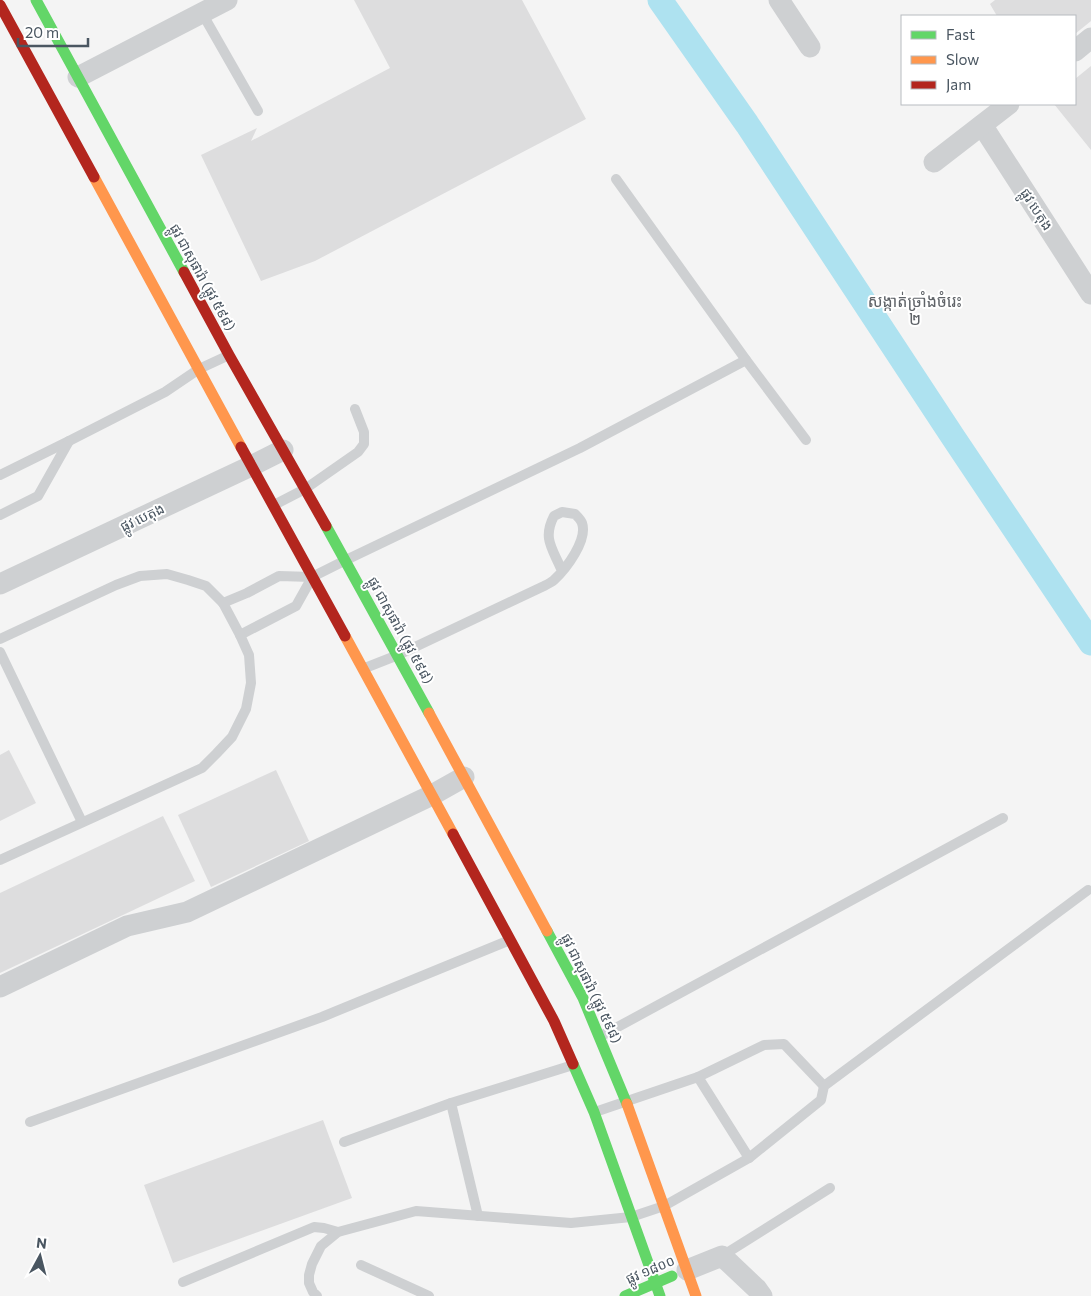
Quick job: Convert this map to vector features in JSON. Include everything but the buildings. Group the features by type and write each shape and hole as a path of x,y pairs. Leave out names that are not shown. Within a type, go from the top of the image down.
{"main road":[{"name":"ផ្លូវ ជាសុផារ៉ា (ផ្លូវ ៥៩៨)","path":"36,0 229,355 346,560 583,998 626,1100 696,1296"},
{"path":"0,5 312,578 364,669 554,1021 594,1112 660,1296"},
{"name":"ផ្លូវ ១៨០០","path":"625,1296 687,1270"}],"street":[{"path":"78,78 227,0"},
{"path":"780,0 810,47"},
{"path":"1076,50 1091,38"},
{"path":"934,162 1007,105"},
{"name":"ផ្លូវ បេតុង","path":"982,125 1091,294"},
{"name":"ផ្លូវ បេតុង","path":"0,584 283,450"},
{"path":"0,987 127,926 187,912 432,796 464,777"},
{"path":"687,1270 722,1256 762,1296"}],"lane":[{"path":"202,13 258,111"},
{"path":"616,179 806,440"},
{"path":"0,475 165,392 200,370 229,355"},
{"path":"223,603 279,576 312,578 580,448 746,360"},
{"path":"273,506 305,489 358,452 364,444 364,432 355,409"},
{"path":"0,515 38,496 69,441"},
{"path":"364,669 398,655 554,580 562,571 578,548 583,534 582,523 575,514 562,512 554,516 549,525 548,538 562,571"},
{"path":"0,639 116,585 140,576 167,574 206,586 223,603 249,655 251,683 246,709 232,737 202,768 0,860"},
{"path":"240,635 296,606 312,578"},
{"path":"0,652 82,822"},
{"path":"600,1037 1003,818"},
{"path":"317,1296 309,1283 309,1275 321,1246 338,1232 416,1211 571,1223 631,1216 664,1206 749,1158 822,1100 824,1086 1088,890"},
{"path":"30,1122 322,1017 511,939"},
{"path":"594,1112 698,1077 764,1045 784,1044 824,1086"},
{"path":"344,1142 451,1103 574,1065"},
{"path":"698,1077 749,1158"},
{"path":"451,1103 478,1216"},
{"path":"722,1256 830,1188"},
{"path":"182,1282 314,1227 338,1232"},
{"path":"361,1265 429,1296"}],"waterway":[{"path":"660,0 747,124 1091,643"}],"traffic: fast":[{"path":"36,0 184,272"},
{"path":"326,526 429,713"},
{"path":"547,931 583,998 627,1104"},
{"path":"573,1064 594,1112 660,1296"},
{"path":"625,1296 672,1276"}],"traffic: slow":[{"path":"94,177 241,447"},
{"path":"345,636 453,834"},
{"path":"429,713 547,931"},
{"path":"627,1104 696,1296"}],"traffic: jam":[{"path":"0,5 94,177"},
{"path":"184,272 326,526"},
{"path":"241,447 345,636"},
{"path":"453,834 554,1021 573,1064"}],"district":[{"name":"សង្កាត់ច្រាំងចំរេះ ២","path":"915,309"}]}
